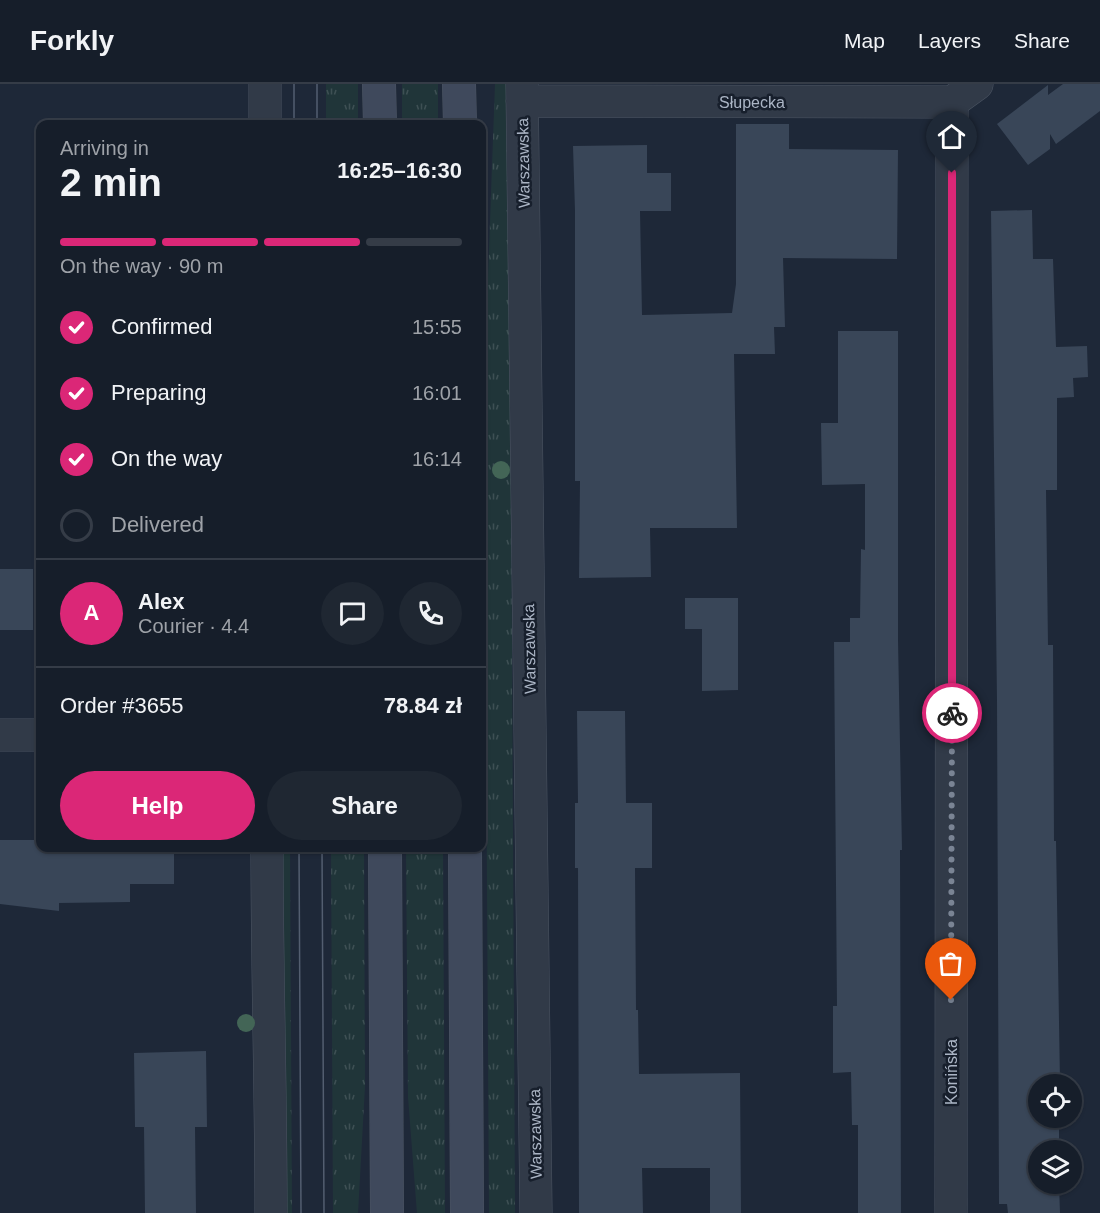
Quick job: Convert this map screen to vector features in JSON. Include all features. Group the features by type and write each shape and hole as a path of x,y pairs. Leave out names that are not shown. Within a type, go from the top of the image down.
{"main road":[{"path":"380,84 380,120"},
{"path":"459,84 460,120"},
{"path":"385,852 387,1213"},
{"path":"465,852 467,1213"}],"street":[{"path":"265,84 265,120"},
{"name":"Słupecka","path":"522,92 964,93"},
{"name":"Warszawska","path":"522,92 536,1213"},
{"name":"Konińska","path":"951,1213 964,93"},
{"path":"0,735 36,735"},
{"path":"267,852 271,1213"}],"green space":[{"path":"326,84 358,84 358,120 326,120"},
{"path":"402,84 438,84 438,120 402,120"},
{"path":"495,84 509,84 515,1213 489,1213 486,332"},
{"path":"283,852 290,852 292,1213 285,1213"},
{"path":"331,852 364,852 365,1086 358,1213 333,1213"},
{"path":"406,852 443,852 445,1213 417,1213 408,1097"}],"building":[{"path":"1063,84 1100,84 1100,111 1056,144 1050,134 1050,149 1028,165 997,124 1048,85 1048,95"},
{"path":"736,124 789,124 789,149 898,150 897,259 783,258 785,327 774,327 775,354 734,354 737,528 650,528 651,577 579,578 580,481 575,481 573,146 647,145 647,173 671,173 671,211 640,211 642,315 732,313 736,284"},
{"path":"1032,210 1033,259 1053,259 1056,347 1087,346 1088,377 1073,378 1074,397 1057,398 1057,490 1046,490 1048,645 1053,645 1054,841 1056,841 1060,1074 1028,1074 1028,1128 1059,1128 1059,1140 1028,1140 1028,1194 1059,1194 1060,1213 1008,1213 1007,1204 999,1204 997,701 991,211"},
{"path":"838,331 898,331 898,640 902,850 900,850 901,1213 858,1213 858,1125 852,1125 851,1072 833,1073 833,1006 837,1006 834,642 850,642 850,618 860,618 861,549 865,550 865,484 822,485 821,423 838,423"},
{"path":"0,569 33,569 33,630 0,630"},
{"path":"685,598 738,598 738,690 702,691 702,629 685,629"},
{"path":"577,711 625,711 626,803 652,803 652,868 635,868 639,1074 740,1073 741,1213 710,1213 710,1168 642,1168 643,1213 579,1213 578,868 575,868 575,803 578,803"},
{"path":"0,840 36,840 36,852 174,852 174,884 130,884 130,902 59,903 59,911 0,904"},
{"path":"206,1051 207,1127 195,1127 196,1213 145,1213 144,1127 135,1127 134,1053"}],"tram line":[{"path":"294,84 294,120"},
{"path":"317,84 317,120"},
{"path":"299,852 301,1213"},
{"path":"322,852 324,1213"}],"way so far":[{"path":"951,1000 952,713"}],"route":[{"path":"952,173 952,713"}]}
